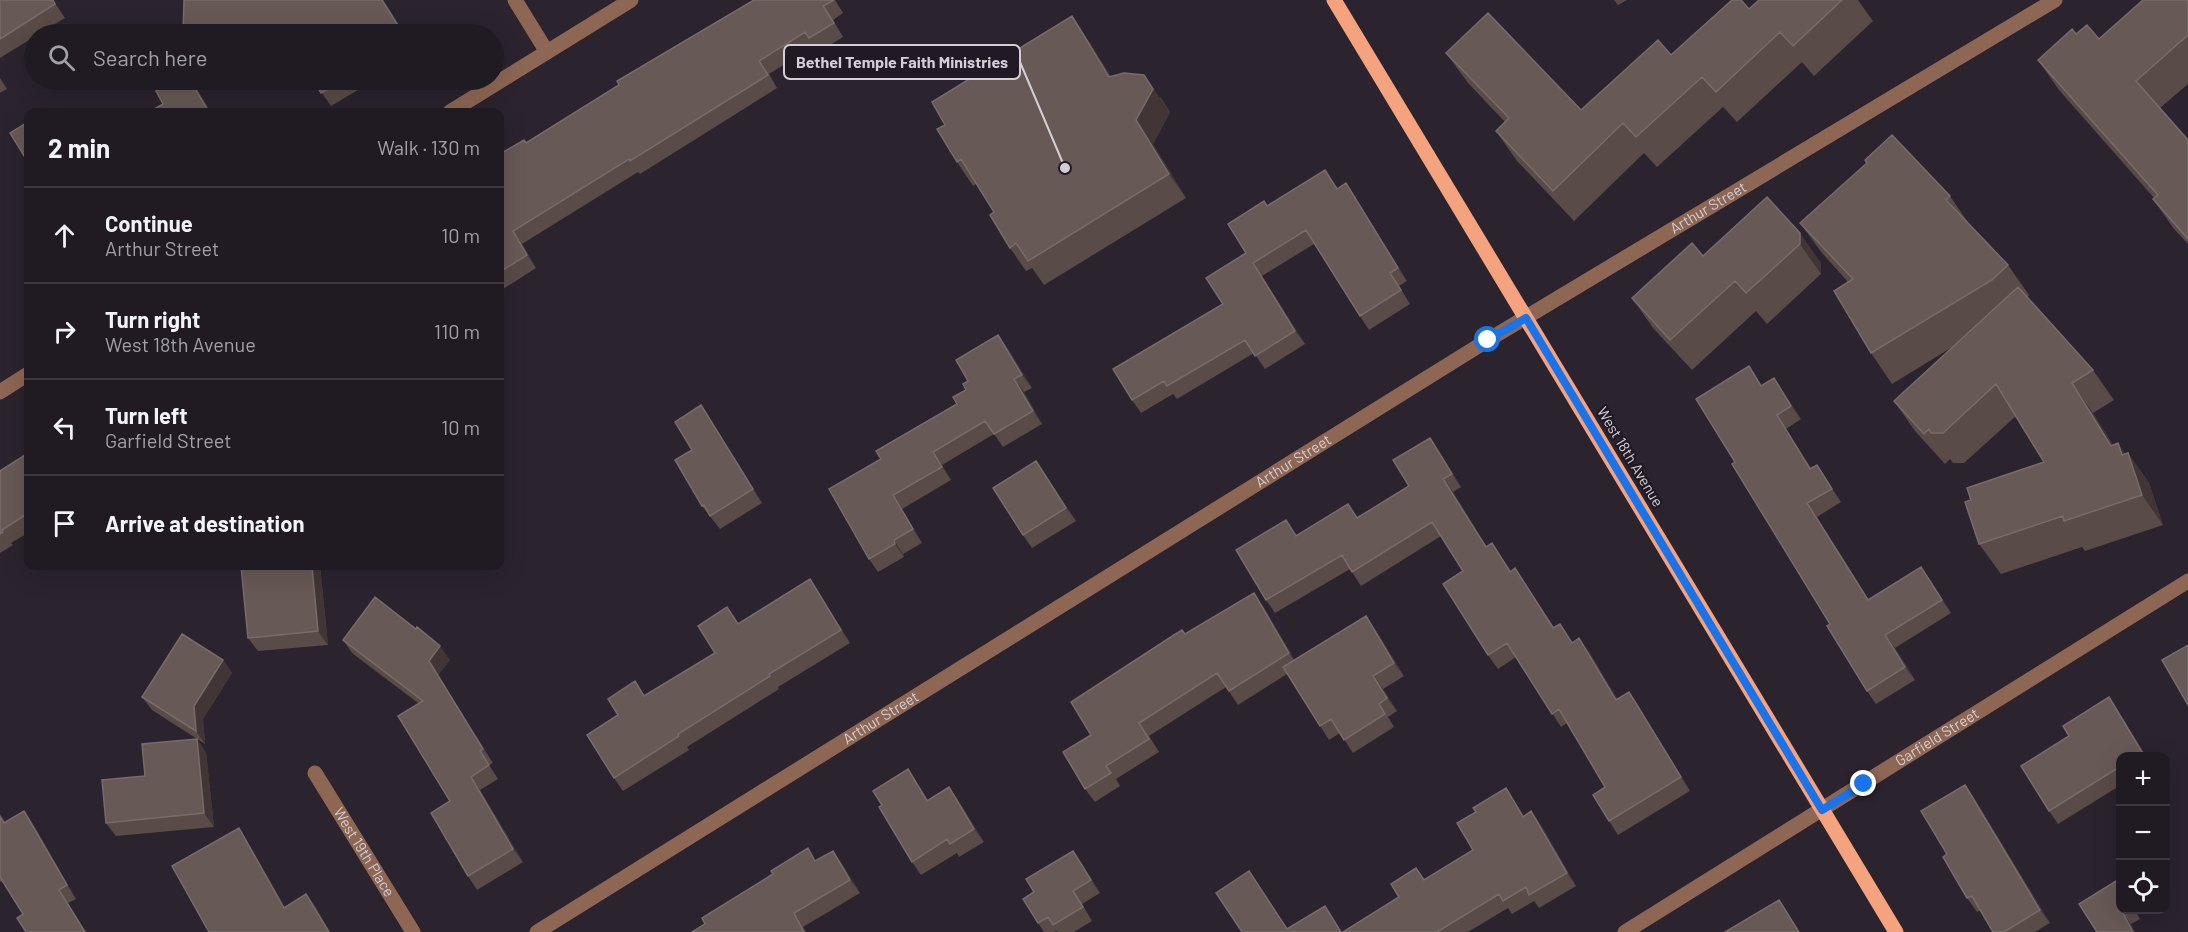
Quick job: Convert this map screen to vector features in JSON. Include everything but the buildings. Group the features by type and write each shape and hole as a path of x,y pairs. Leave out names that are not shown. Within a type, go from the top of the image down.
{"main road":[{"name":"West 18th Avenue","path":"1334,0 1896,932"}],"street":[{"path":"515,0 547,52"},
{"path":"504,79 631,0"},
{"name":"Arthur Street","path":"537,932 1526,318 2055,0"},
{"path":"456,108 486,90"},
{"path":"0,392 24,377"},
{"name":"Garfield Street","path":"1625,932 2188,582"},
{"name":"West 19th Place","path":"315,773 412,932"}],"place":[{"name":"Bethel Temple Faith Ministries","path":"1065,168"}],"route":[{"path":"1488,340 1526,318 1822,810 1864,784"}]}
